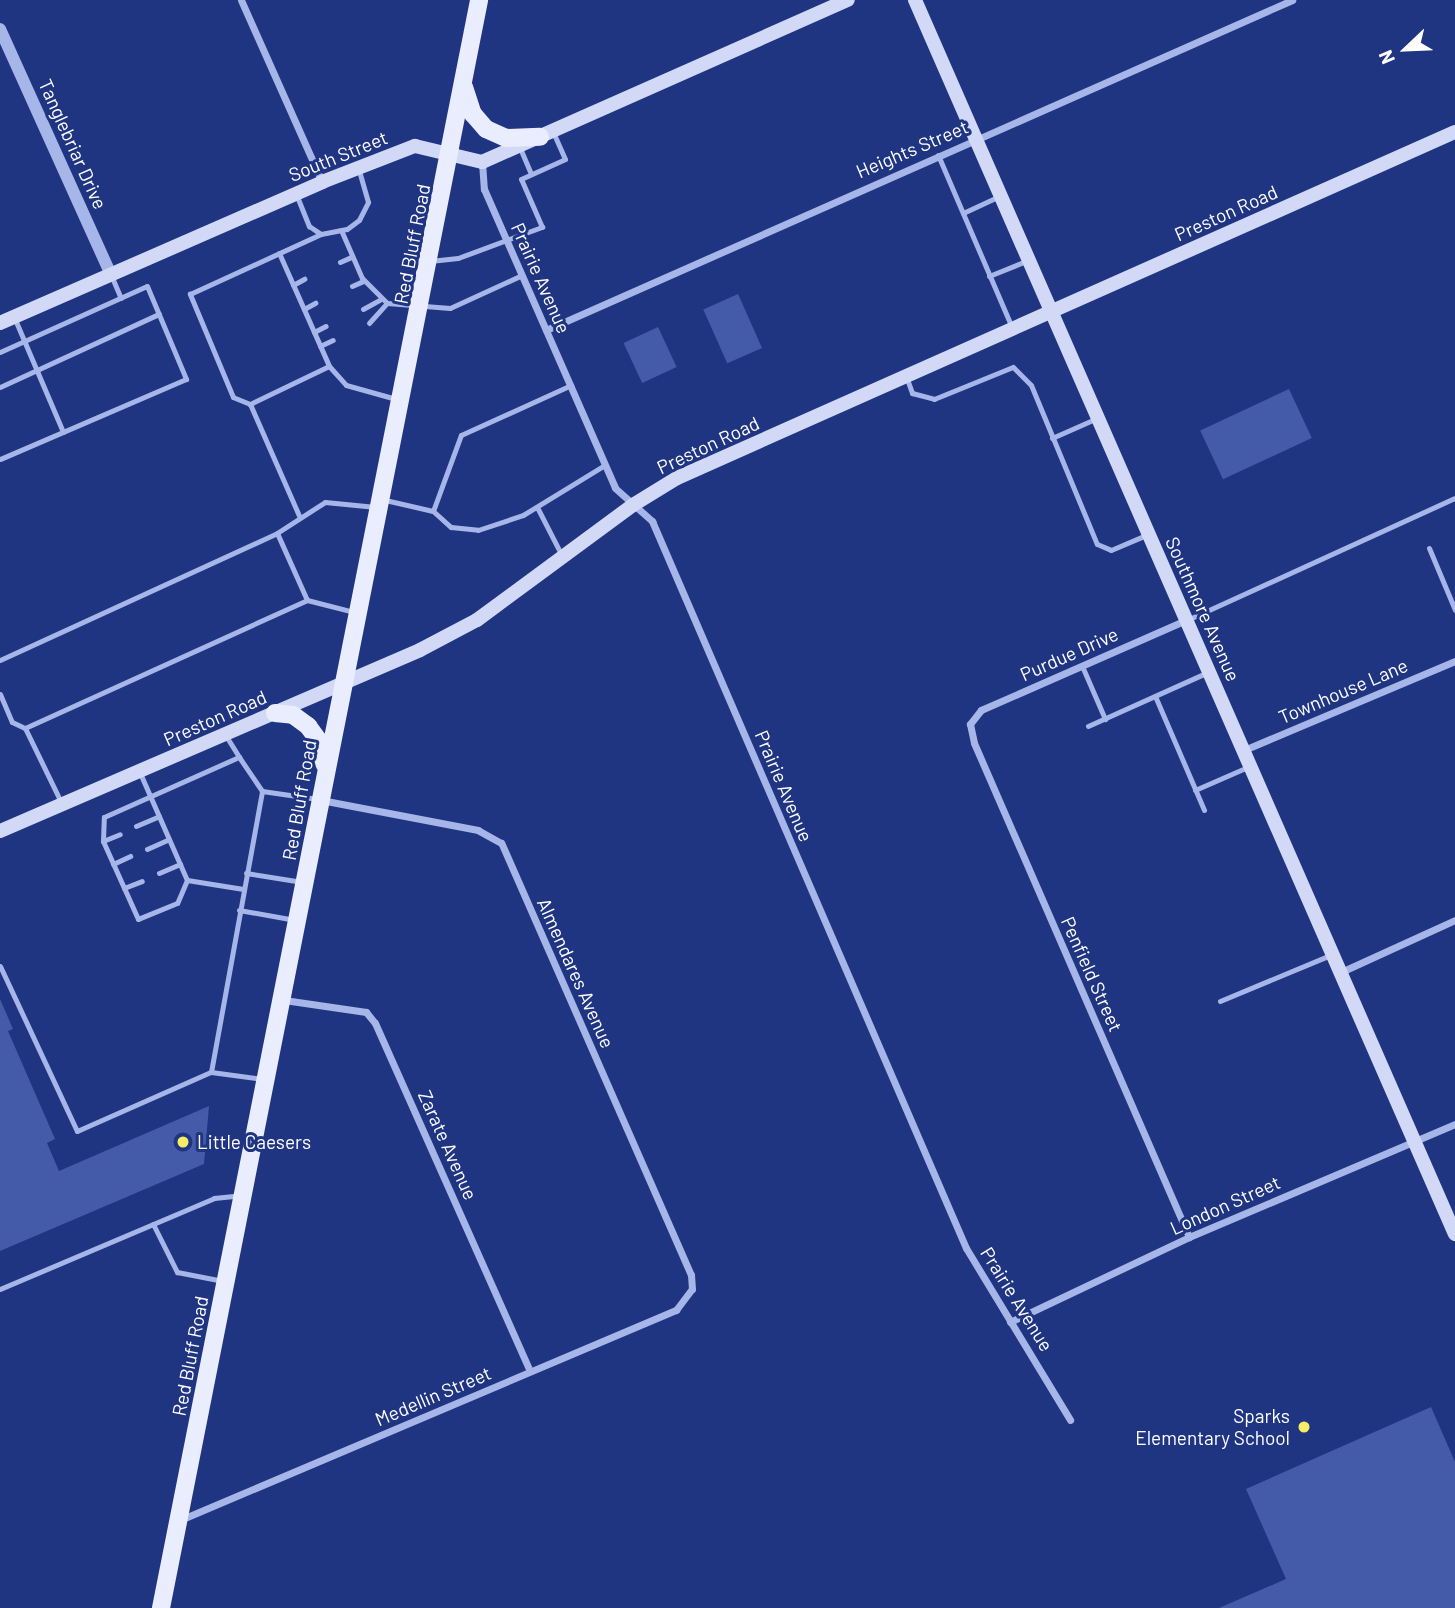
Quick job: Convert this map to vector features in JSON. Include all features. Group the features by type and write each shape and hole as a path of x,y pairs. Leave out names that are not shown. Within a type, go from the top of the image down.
{"main road":[{"name":"Red Bluff Road","path":"160,1608 267,1080 342,682 403,401 479,0"},
{"path":"482,162 848,0"},
{"name":"Southmore Avenue","path":"915,0 1455,1234"},
{"path":"463,87 473,114 486,129 506,138 547,134"},
{"name":"Preston Road","path":"0,831 140,773 477,620 633,505 677,478 1455,132"},
{"name":"South Street","path":"0,323 322,182 415,146 482,162"},
{"path":"275,713 293,715 308,726 319,741 326,771"}],"street":[{"path":"241,0 322,182"},
{"name":"Heights Street","path":"546,330 1292,0"},
{"name":"Tanglebriar Drive","path":"0,29 111,275"},
{"name":"Prairie Avenue","path":"482,162 484,189 615,488 652,522 966,1248 1070,1420"},
{"name":"Purdue Drive","path":"970,724 981,710 1187,620"},
{"name":"Townhouse Lane","path":"1244,750 1455,661"},
{"name":"Penfield Street","path":"970,724 974,743 1189,1237"},
{"name":"Almendares Avenue","path":"321,800 478,830 501,843 691,1275 692,1289"},
{"path":"1340,972 1455,920"},
{"name":"Zarate Avenue","path":"282,1000 366,1012 375,1023 530,1371"},
{"name":"London Street","path":"1010,1322 1189,1237 1414,1139 1455,1124"},
{"name":"Medellin Street","path":"178,1521 676,1310 692,1289"}],"lane":[{"path":"430,261 458,258 508,243 542,227 521,178 565,159 547,134"},
{"path":"519,146 531,174"},
{"path":"938,155 1012,328"},
{"path":"300,518 250,404 233,397 190,294 321,234 341,230 359,220 368,202 359,168"},
{"path":"296,194 309,226 321,234"},
{"path":"962,213 1001,196"},
{"path":"341,230 363,281 384,301"},
{"path":"279,253 329,366 346,385 403,401"},
{"path":"340,262 351,257"},
{"path":"989,276 1029,260"},
{"path":"111,275 121,298"},
{"path":"363,309 384,301 450,308 522,275"},
{"path":"293,285 304,279"},
{"path":"352,286 363,281"},
{"path":"0,352 147,286 186,379 0,459"},
{"path":"369,323 384,301"},
{"path":"303,309 315,303"},
{"path":"0,387 159,314"},
{"path":"14,317 63,432"},
{"path":"314,332 327,326"},
{"path":"320,346 333,340"},
{"path":"250,404 329,366"},
{"path":"905,375 912,393 934,399 1013,367 1031,385 1097,544 1111,550 1149,533"},
{"path":"433,511 461,435 571,385"},
{"path":"1052,438 1098,418"},
{"path":"0,660 277,533 325,502 381,503 433,511 451,527 478,530 537,507 605,465"},
{"path":"1187,620 1455,498"},
{"path":"537,507 563,557"},
{"path":"277,533 307,600"},
{"path":"1429,548 1455,610"},
{"path":"24,728 307,600 357,613"},
{"path":"1082,666 1105,719"},
{"path":"1088,726 1209,672"},
{"path":"0,694 12,722 24,728 62,804"},
{"path":"1155,696 1204,810"},
{"path":"211,1072 261,791 225,735"},
{"path":"140,773 151,796 187,880 177,903 138,919 103,841 104,817 151,796 239,757"},
{"path":"1195,790 1250,765"},
{"path":"261,791 321,800"},
{"path":"136,826 159,816"},
{"path":"103,841 120,834"},
{"path":"147,849 169,839"},
{"path":"113,864 130,856"},
{"path":"159,873 180,864"},
{"path":"246,873 305,882"},
{"path":"187,880 243,889"},
{"path":"124,888 142,881"},
{"path":"240,910 298,920"},
{"path":"1220,1001 1332,954"},
{"path":"0,966 77,1131 211,1072 267,1080"},
{"path":"0,1289 214,1198 244,1194"},
{"path":"153,1224 177,1272 226,1282"}],"building":[{"path":"738,294 762,348 727,363 703,309"},
{"path":"658,327 677,367 642,383 624,343"},
{"path":"1289,389 1312,438 1223,479 1200,430"},
{"path":"0,999 13,1029 8,1031 55,1139 47,1143 59,1171 209,1106 204,1164 0,1251"},
{"path":"1431,1407 1455,1462 1455,1608 1219,1608 1286,1579 1246,1489"}],"place":[{"name":"Little Caesers","path":"183,1142"},
{"name":"Sparks Elementary School","path":"1304,1427"}]}
